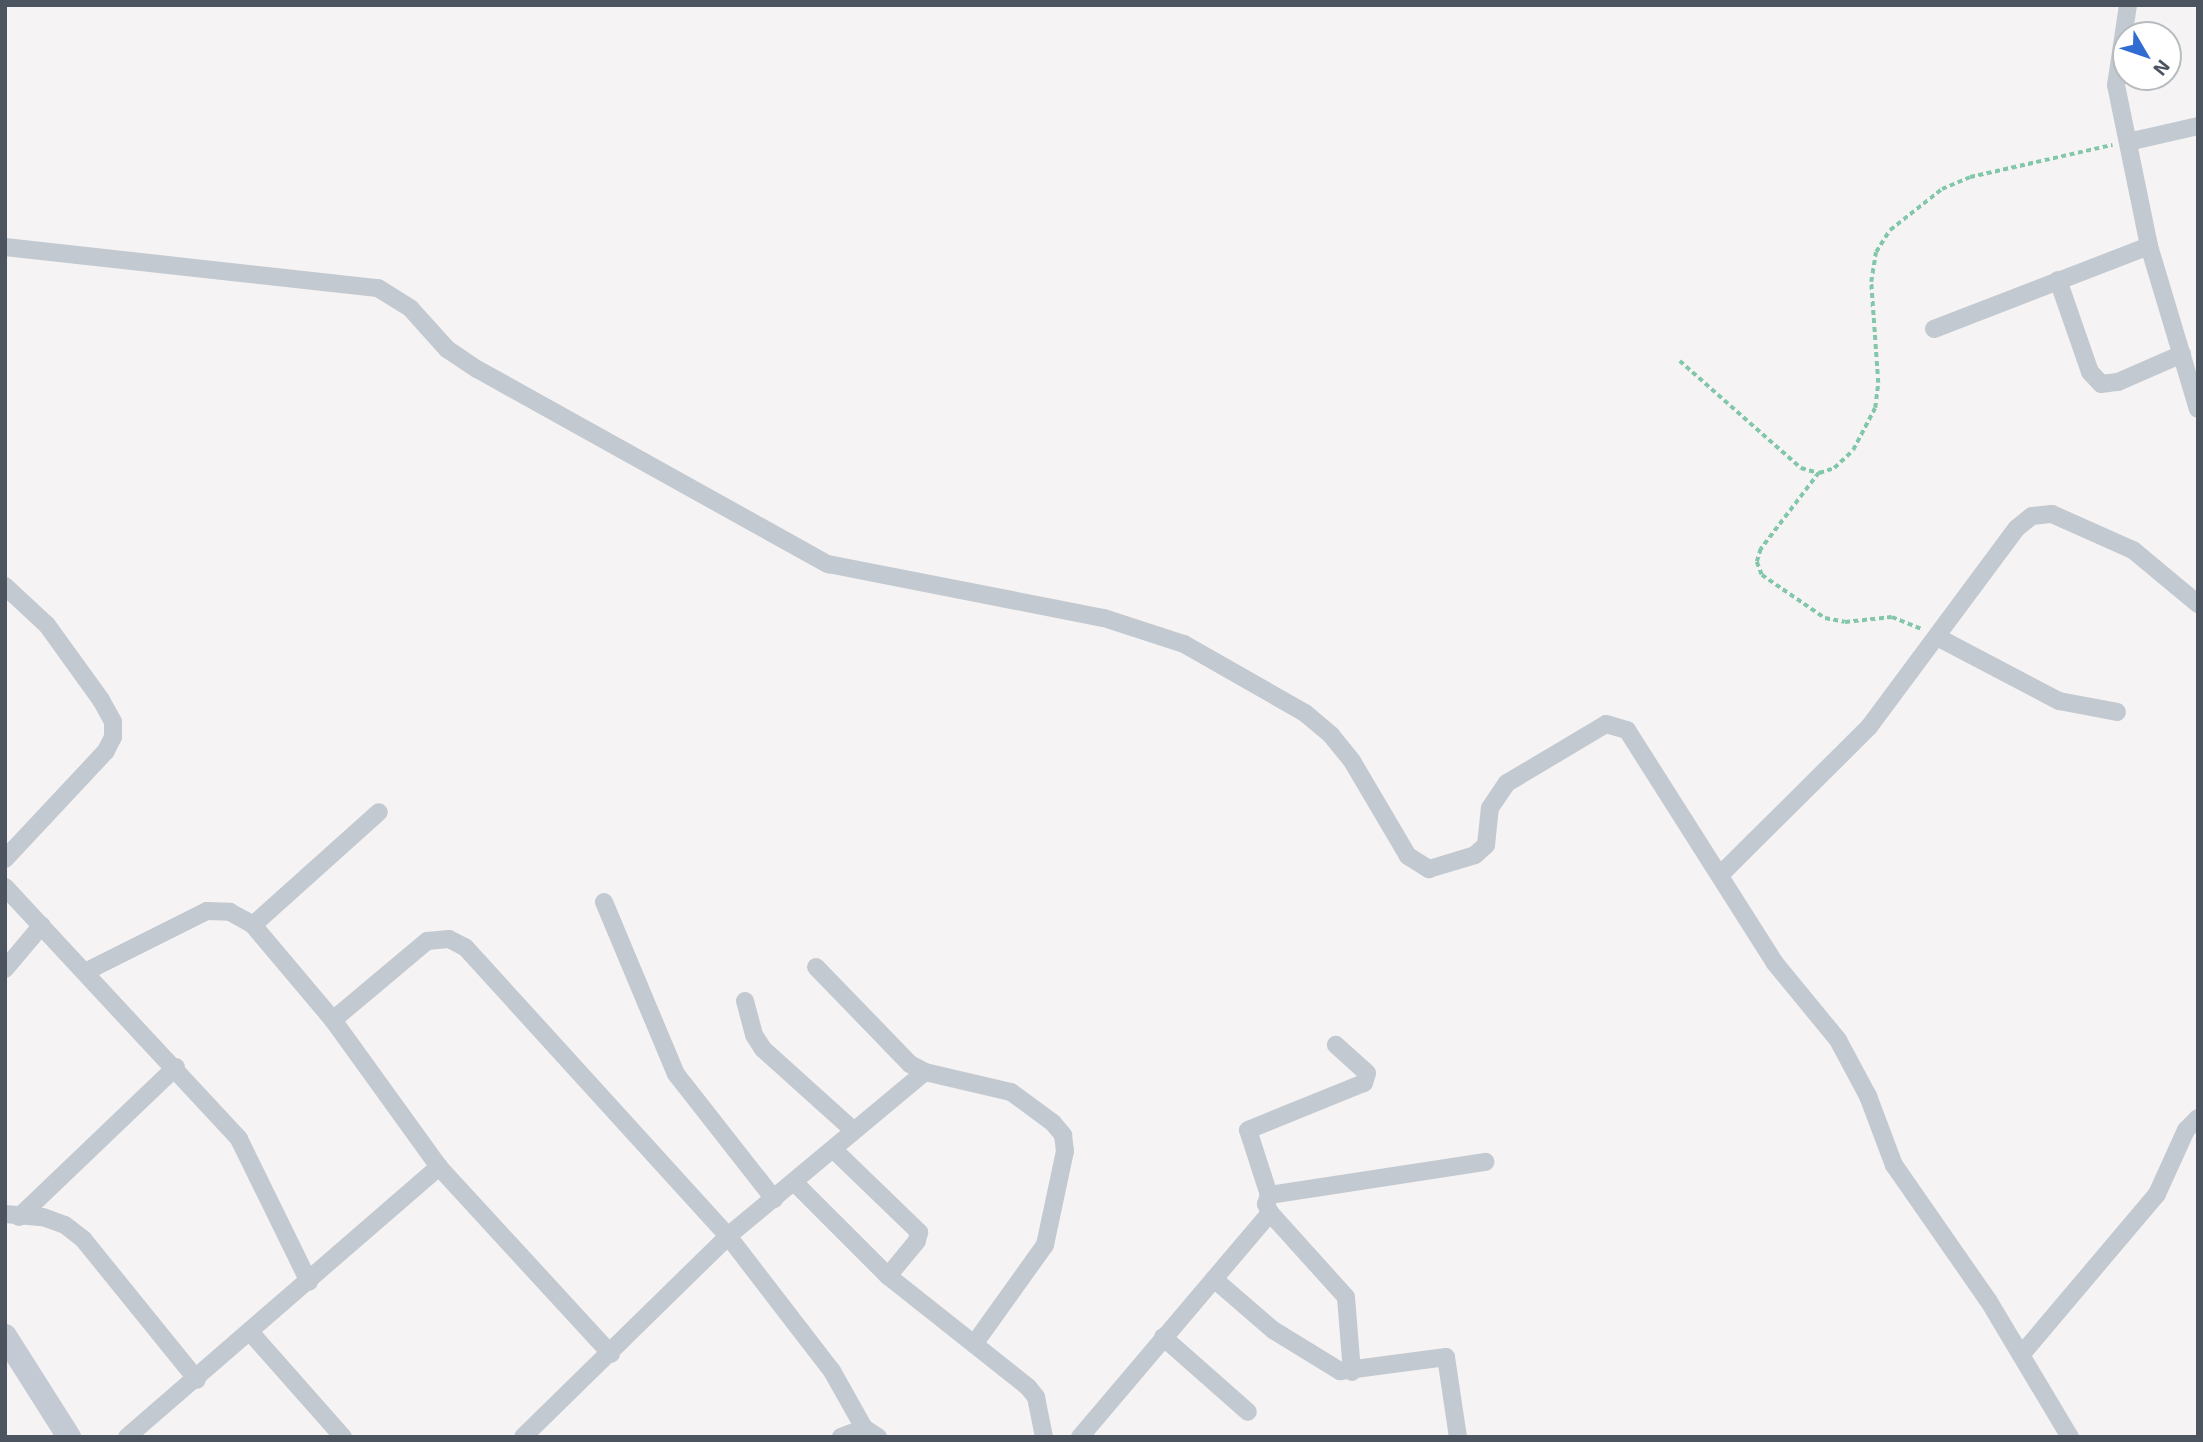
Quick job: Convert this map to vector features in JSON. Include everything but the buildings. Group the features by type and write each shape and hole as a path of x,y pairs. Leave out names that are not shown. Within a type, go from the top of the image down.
{"street":[{"path":"2127,5 2116,85 2150,246 2198,409"},
{"path":"2128,142 2198,126"},
{"path":"1934,329 2150,246"},
{"path":"5,247 378,288 411,309 447,349 477,369 828,564 1104,618 1184,644 1305,713 1331,735 1352,761 1408,856 1429,869 1475,855 1486,845 1490,808 1507,783 1606,724 1620,726 1633,735 1774,962 1839,1040 1868,1096 1894,1165 2021,1355 2070,1437"},
{"path":"2058,280 2090,372 2101,384 2118,382 2182,355"},
{"path":"1721,874 1869,727 1939,638 2017,528 2032,516 2052,514 2133,551 2198,604"},
{"path":"5,586 47,625 101,700 113,722 113,737 106,751 5,859"},
{"path":"1939,638 2059,701 2117,712"},
{"path":"253,925 379,812"},
{"path":"5,887 176,1067 251,1157 309,1282"},
{"path":"604,902 676,1074 774,1199"},
{"path":"87,971 207,911 230,912 253,925 333,1020 439,1167 611,1354"},
{"path":"5,969 42,925"},
{"path":"333,1020 427,941 449,939 465,947 728,1236 832,1371 871,1432 841,1437"},
{"path":"816,967 896,1055 925,1072 1011,1092 1053,1122 1062,1135 1065,1151 1045,1245 974,1344"},
{"path":"746,1001 754,1035 762,1049 854,1131"},
{"path":"1336,1045 1368,1079 1248,1130 1270,1204 1346,1297 1352,1372"},
{"path":"12,1216 176,1067"},
{"path":"523,1437 611,1354 728,1236 925,1072"},
{"path":"2021,1355 2157,1194 2186,1130 2198,1118"},
{"path":"833,1149 919,1232 917,1241 888,1276"},
{"path":"1080,1437 1214,1279 1270,1204 1485,1162"},
{"path":"127,1437 251,1334 439,1167"},
{"path":"794,1182 888,1276 1036,1397 1044,1437"},
{"path":"12,1216 43,1217 65,1225 83,1238 197,1380"},
{"path":"1214,1279 1273,1330 1329,1366 1352,1372 1446,1357 1458,1437"},
{"path":"251,1334 343,1437"},
{"path":"5,1336 69,1437"},
{"path":"1163,1337 1248,1412"}],"path":[{"path":"1680,361 1801,468 1819,473 1834,468 1853,450 1870,423 1878,383 1871,282 1876,252 1890,230 1942,189 1970,177 2128,142"},
{"path":"1819,473 1761,549 1757,562 1762,576 1825,618 1845,622 1892,617 1939,638"}]}
